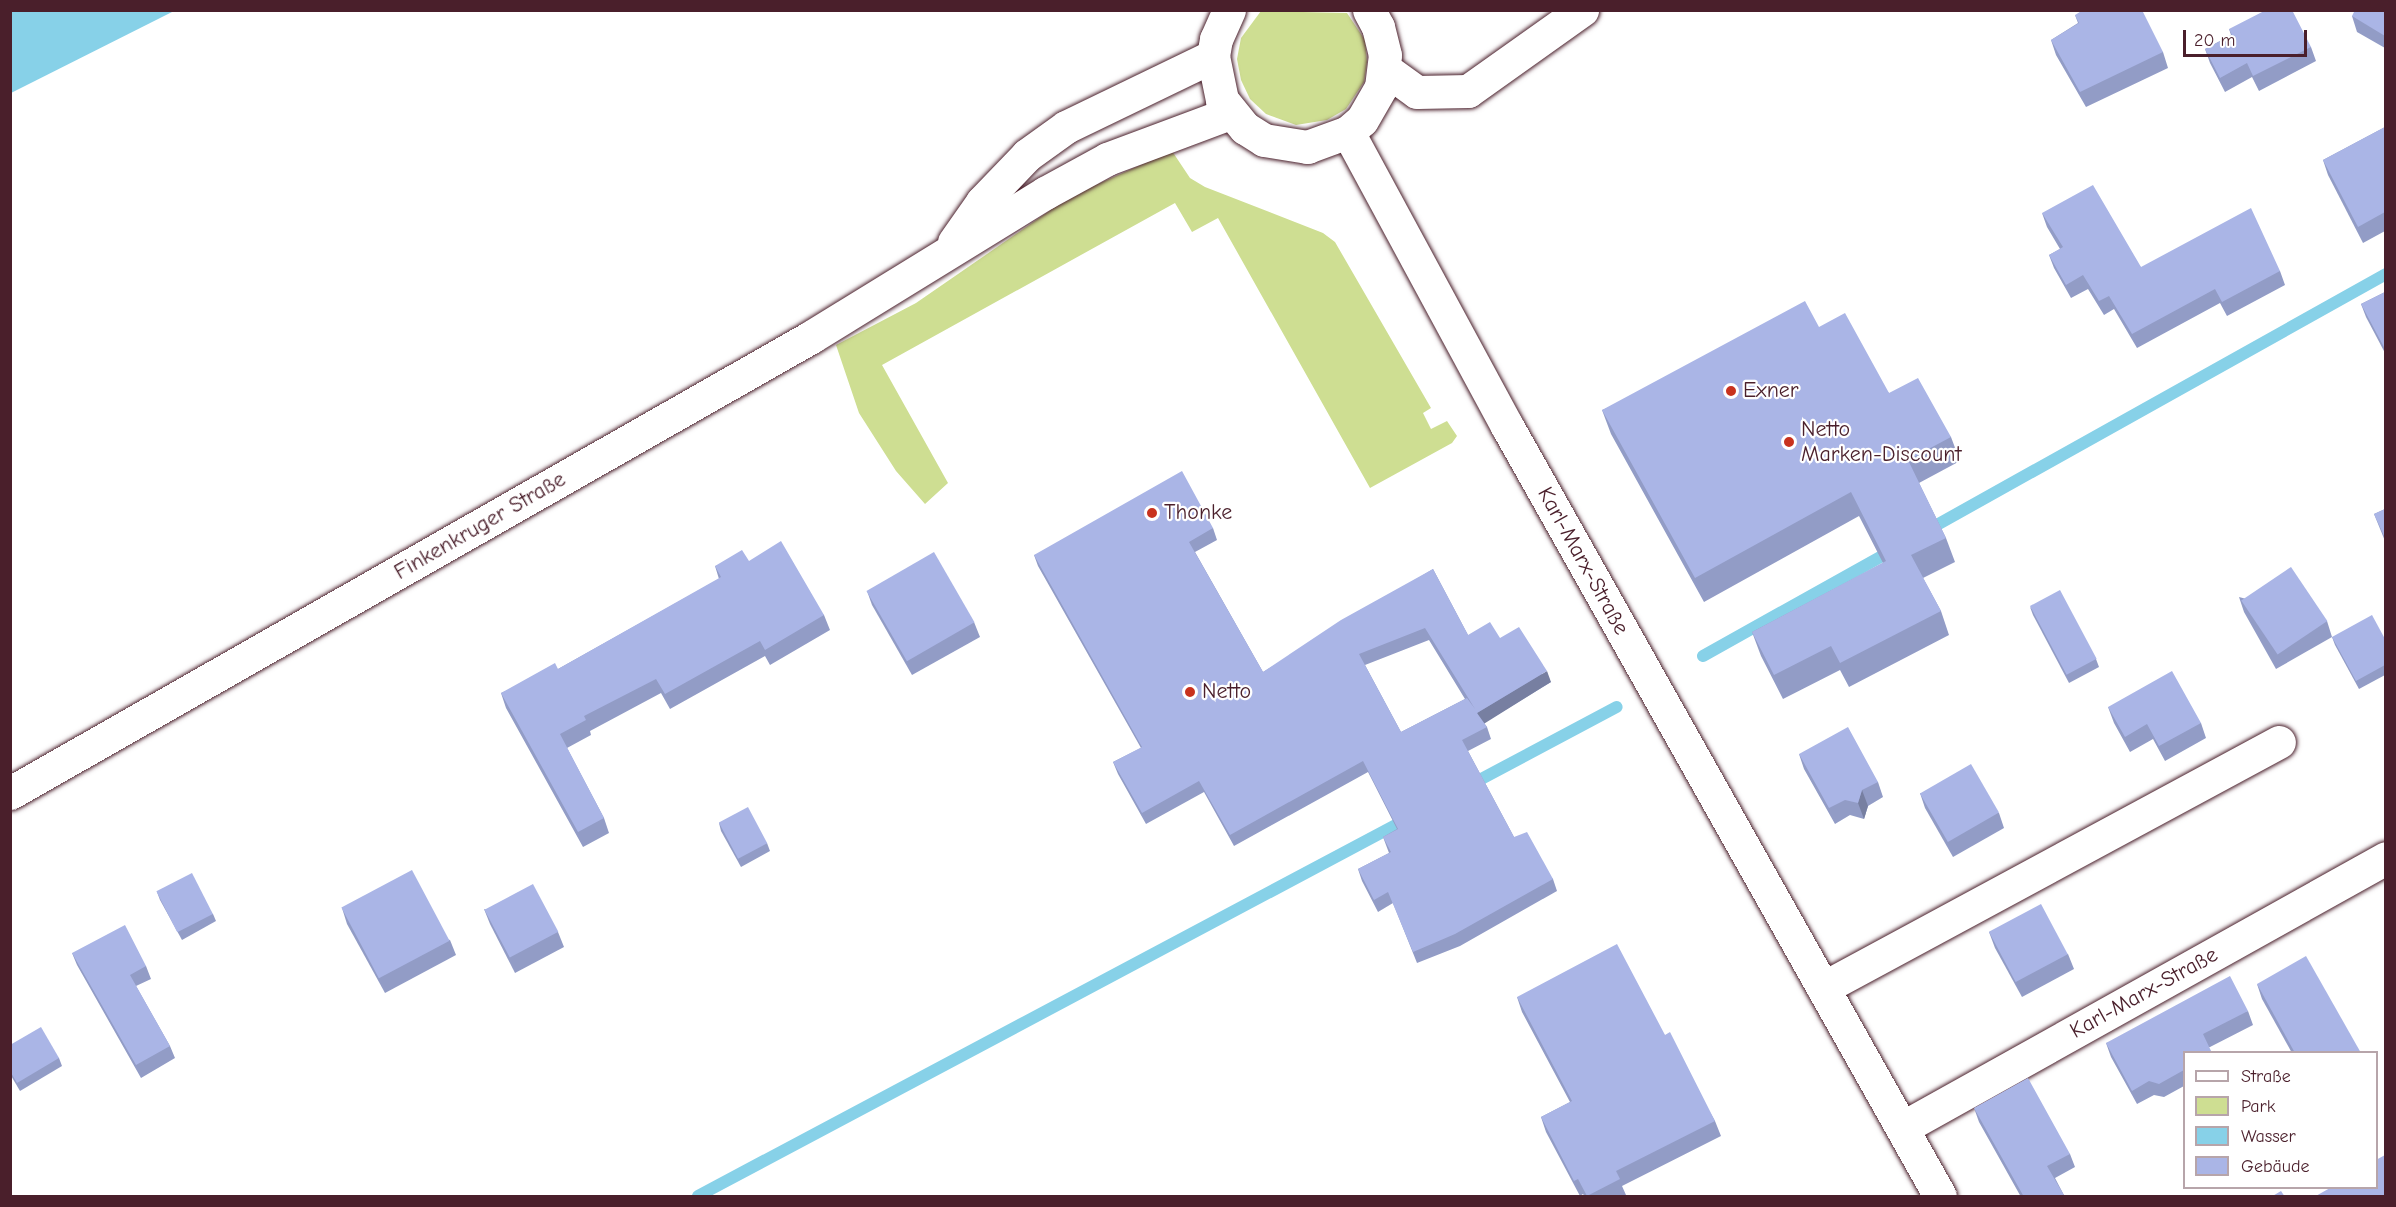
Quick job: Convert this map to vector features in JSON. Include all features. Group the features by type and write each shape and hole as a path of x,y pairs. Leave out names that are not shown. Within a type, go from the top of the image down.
{"street":[{"path":"1229,10 1216,39 1213,56 1217,86 1230,113 1264,140 1286,146 1307,147 1348,132 1373,104 1385,69 1383,40 1373,12"},
{"path":"1385,69 1418,92 1468,91 1582,10"},
{"name":"Finkenkruger Straße","path":"946,254 982,202 1027,155 1066,127 1213,56"},
{"name":"Finkenkruger Straße","path":"10,793 811,337 1107,159 1230,113"},
{"name":"Karl-Marx-Straße","path":"1348,132 1507,426 1940,1197"},
{"path":"1823,988 2279,742"},
{"name":"Karl-Marx-Straße","path":"1902,1128 2385,858"}],"green space":[{"path":"1261,11 1347,13 1365,40 1367,62 1364,82 1346,109 1327,120 1296,125 1266,114 1250,99 1241,80 1237,59 1241,38"},
{"path":"1172,151 1190,178 1205,187 1323,233 1335,242 1431,408 1423,413 1431,429 1447,421 1457,436 1452,443 1370,488 1218,218 1192,232 1175,203 882,365 948,483 925,504 896,471 859,413 836,345 916,303 1071,196"}],"water":[{"path":"11,10 174,10 174,11 11,93"}],"building":[{"path":"2083,10 2142,10 2163,52 2080,92 2051,40 2079,23 2075,15"},
{"path":"2266,10 2292,10 2311,47 2253,76 2247,63 2220,78 2205,49 2232,35 2229,29"},
{"path":"2355,10 2385,10 2385,36 2352,16"},
{"path":"2385,127 2385,212 2358,227 2323,160"},
{"path":"2093,185 2141,267 2251,208 2280,271 2222,302 2215,289 2132,334 2109,296 2099,301 2083,275 2066,285 2049,255 2063,247 2042,213"},
{"path":"2385,292 2385,349 2361,304"},
{"path":"1805,301 1819,327 1845,313 1889,393 1918,378 1951,437 1908,460 1946,538 1911,555 1941,611 1840,663 1831,646 1774,675 1752,632 1886,561 1851,492 1695,578 1602,410"},
{"path":"1182,471 1213,528 1189,542 1263,672 1341,620 1433,569 1468,635 1490,622 1500,638 1519,627 1547,671 1477,713 1487,727 1462,740 1514,837 1527,832 1553,879 1455,934 1413,952 1388,892 1374,900 1358,869 1391,852 1383,837 1398,829 1363,761 1230,835 1199,781 1142,813 1113,762 1142,747 1034,555","holes":["1425,628 1475,709 1467,698 1401,732 1359,654"]},
{"path":"2385,509 2385,538 2374,514"},
{"path":"781,541 824,615 765,650 760,641 665,694 656,679 584,716 586,720 560,734 604,818 578,832 501,693 555,663 558,669 721,577 715,566 742,550 749,561"},
{"path":"934,552 974,622 907,661 866,591"},
{"path":"2291,567 2327,621 2278,654 2241,601"},
{"path":"2060,590 2097,659 2067,675 2030,606"},
{"path":"2372,615 2385,639 2385,665 2356,681 2332,637"},
{"path":"2172,671 2201,723 2159,746 2147,724 2125,737 2108,707"},
{"path":"1848,727 1878,782 1862,790 1858,803 1845,800 1829,808 1799,754"},
{"path":"1971,764 1999,812 1948,842 1920,794"},
{"path":"748,807 767,843 738,859 719,822"},
{"path":"412,870 450,941 379,978 341,908"},
{"path":"192,873 213,914 177,932 156,891"},
{"path":"533,884 558,932 510,958 484,910"},
{"path":"2041,904 2068,954 2016,982 1989,932"},
{"path":"125,925 146,966 130,975 170,1046 136,1065 72,953"},
{"path":"1617,944 1665,1035 1670,1032 1715,1121 1616,1171 1620,1179 1587,1196 1578,1179 1574,1181 1541,1117 1572,1101 1517,997"},
{"path":"2306,956 2360,1051 2294,1051 2257,984"},
{"path":"2230,976 2248,1011 2203,1034 2211,1051 2183,1051 2183,1071 2159,1084 2149,1081 2132,1091 2106,1043"},
{"path":"41,1027 59,1058 17,1083 10,1071 10,1045"},
{"path":"2028,1078 2070,1154 2047,1166 2065,1197 2024,1197 1974,1108"},
{"path":"2385,1155 2385,1197 2314,1197 2328,1189 2378,1189 2378,1159"},
{"path":"2281,1191 2285,1197 2271,1197"}],"waterway":[{"path":"1926,531 2386,274"},
{"path":"1703,656 1893,550"},
{"path":"1470,785 1617,707"},
{"path":"698,1196 1407,819"}],"place":[{"name":"Exner","path":"1731,391"},
{"name":"Netto Marken-Discount","path":"1789,442"},
{"name":"Thonke","path":"1152,513"},
{"name":"Netto","path":"1190,692"}]}
